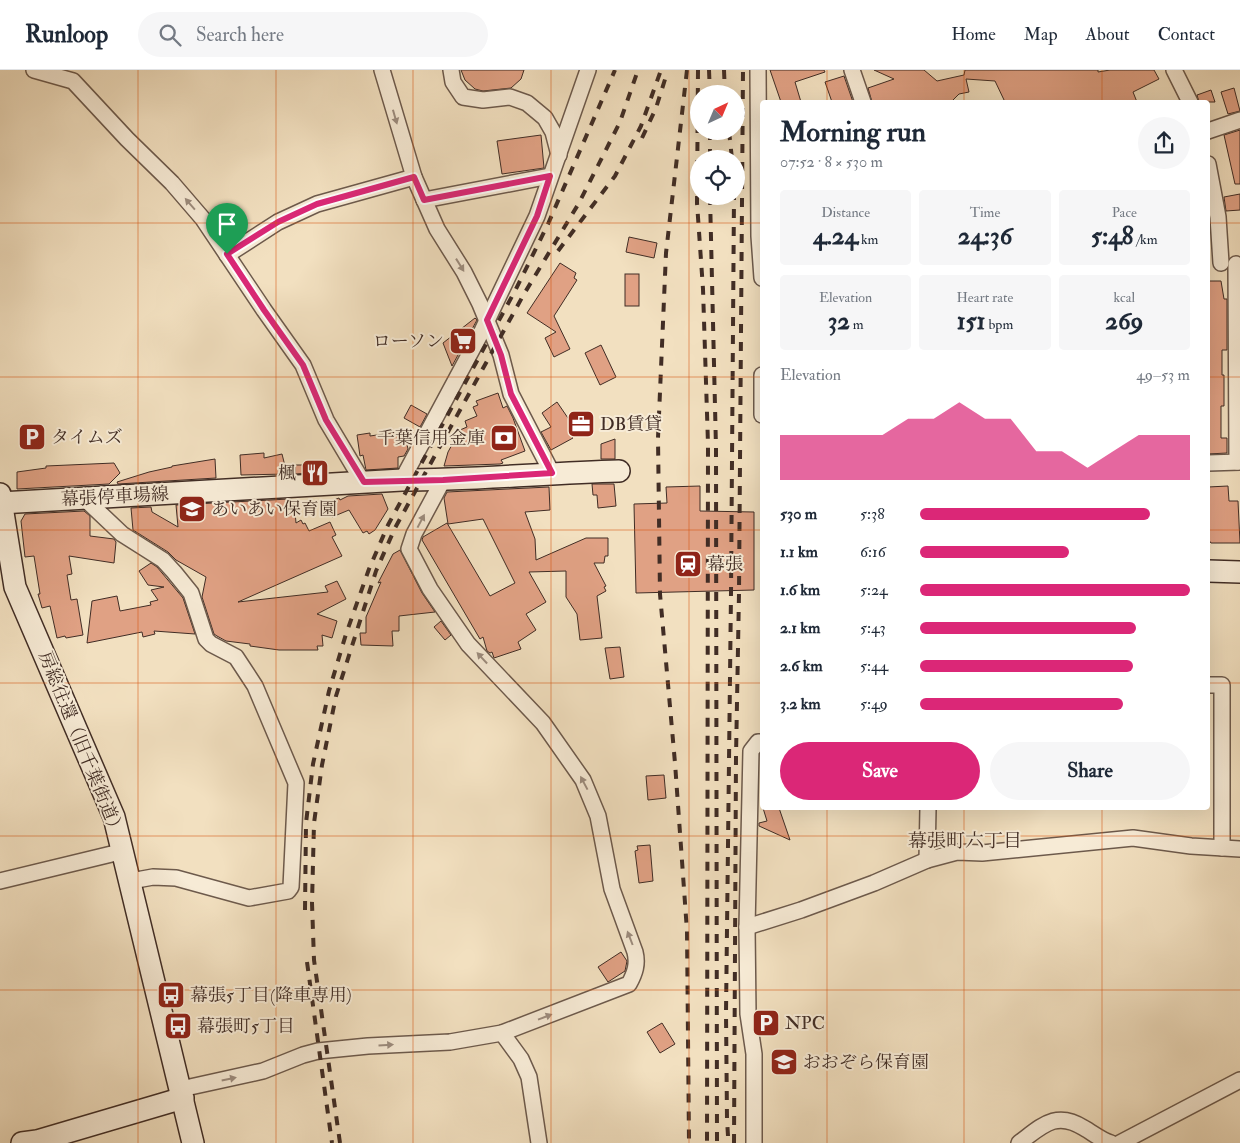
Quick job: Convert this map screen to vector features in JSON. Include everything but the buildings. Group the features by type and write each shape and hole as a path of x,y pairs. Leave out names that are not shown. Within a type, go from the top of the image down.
{"street":[{"path":"34,70 73,81 127,139 172,183 203,219 303,365 326,420 364,482"},
{"path":"382,70 414,177 437,229 464,272 487,320 501,355 511,394 552,473"},
{"path":"451,70 453,82 463,97 483,100 510,97 527,103 545,118 552,132 559,155"},
{"path":"402,480 487,320 537,216 588,70"},
{"path":"758,70 760,250"},
{"path":"852,70 862,100"},
{"path":"1174,70 1189,100"},
{"path":"1210,129 1240,120"},
{"path":"1210,175 1238,345 1239,462 1210,463"},
{"path":"424,200 550,176"},
{"path":"227,254 278,222 317,204 414,177"},
{"name":"幕張停車場線","path":"0,500 85,499 402,480 443,480 619,471"},
{"path":"22,1143 37,1141 182,1094 263,1071 318,1051 368,1046 450,1042 502,1033 629,984 637,961 612,889 598,816 583,780 556,739 533,710 468,644 430,589 409,549 414,534 443,480"},
{"path":"85,499 122,534 162,560 191,593 206,639 211,644 236,657 255,686 296,783 291,887 288,891 249,898 176,878 153,877 131,881"},
{"name":"房総往還（旧千葉街道）","path":"0,500 15,587 114,817 124,851 193,1143"},
{"path":"1210,571 1240,572"},
{"path":"1210,685 1222,685 1215,754 1222,848"},
{"path":"754,1143 754,1054 748,1014 747,927 751,750 760,742"},
{"path":"927,860 928,810"},
{"path":"747,927 810,907 927,860 958,852 982,853 1133,838 1191,846 1240,848"},
{"path":"0,881 124,851"},
{"path":"502,1033 521,1058 529,1078 539,1143"},
{"path":"1120,1143 1240,1080"},
{"path":"1019,1143 1046,1124 1056,1120 1068,1120 1111,1143"}],"railway":[{"path":"305,910 306,823 313,764 329,691 346,634 369,569 388,525 516,289 548,224 615,70"},
{"path":"340,1143 314,960 312,903 314,823 322,765 336,696 376,571 395,528 524,294 579,203 620,122 638,70"},
{"path":"558,251 615,176 641,126 661,70"},
{"path":"687,70 666,253 658,438 660,594 687,931 689,1143"},
{"path":"698,70 697,203 703,289 708,444 707,1143"},
{"path":"709,70 710,85"},
{"path":"724,70 725,85"},
{"path":"734,1143 743,70"},
{"path":"642,138 656,108 667,73"},
{"path":"710,140 710,150"},
{"path":"730,140 731,150"},
{"path":"710,205 716,448 717,1143"},
{"path":"728,1136 726,1013 734,205"},
{"path":"307,962 332,1143"}],"place":[{"name":"ローソン","path":"463,341"},
{"name":"DB賃貸","path":"581,424"},
{"name":"タイムズ","path":"32,437"},
{"name":"千葉信用金庫","path":"504,438"},
{"name":"楓","path":"315,473"},
{"name":"あいあい保育園","path":"192,509"},
{"name":"幕張","path":"688,564"},
{"name":"幕張5丁目(降車専用)","path":"171,995"},
{"name":"NPC","path":"766,1023"},
{"name":"幕張町5丁目","path":"178,1026"},
{"name":"おおぞら保育園","path":"784,1062"}],"district":[{"name":"幕張町六丁目","path":"965,841"}],"route":[{"path":"550,176 537,216 487,320 501,355 511,394 552,473 443,480 364,482 326,420 303,365 227,254 278,222 317,204 414,177 424,200 550,176"}]}
